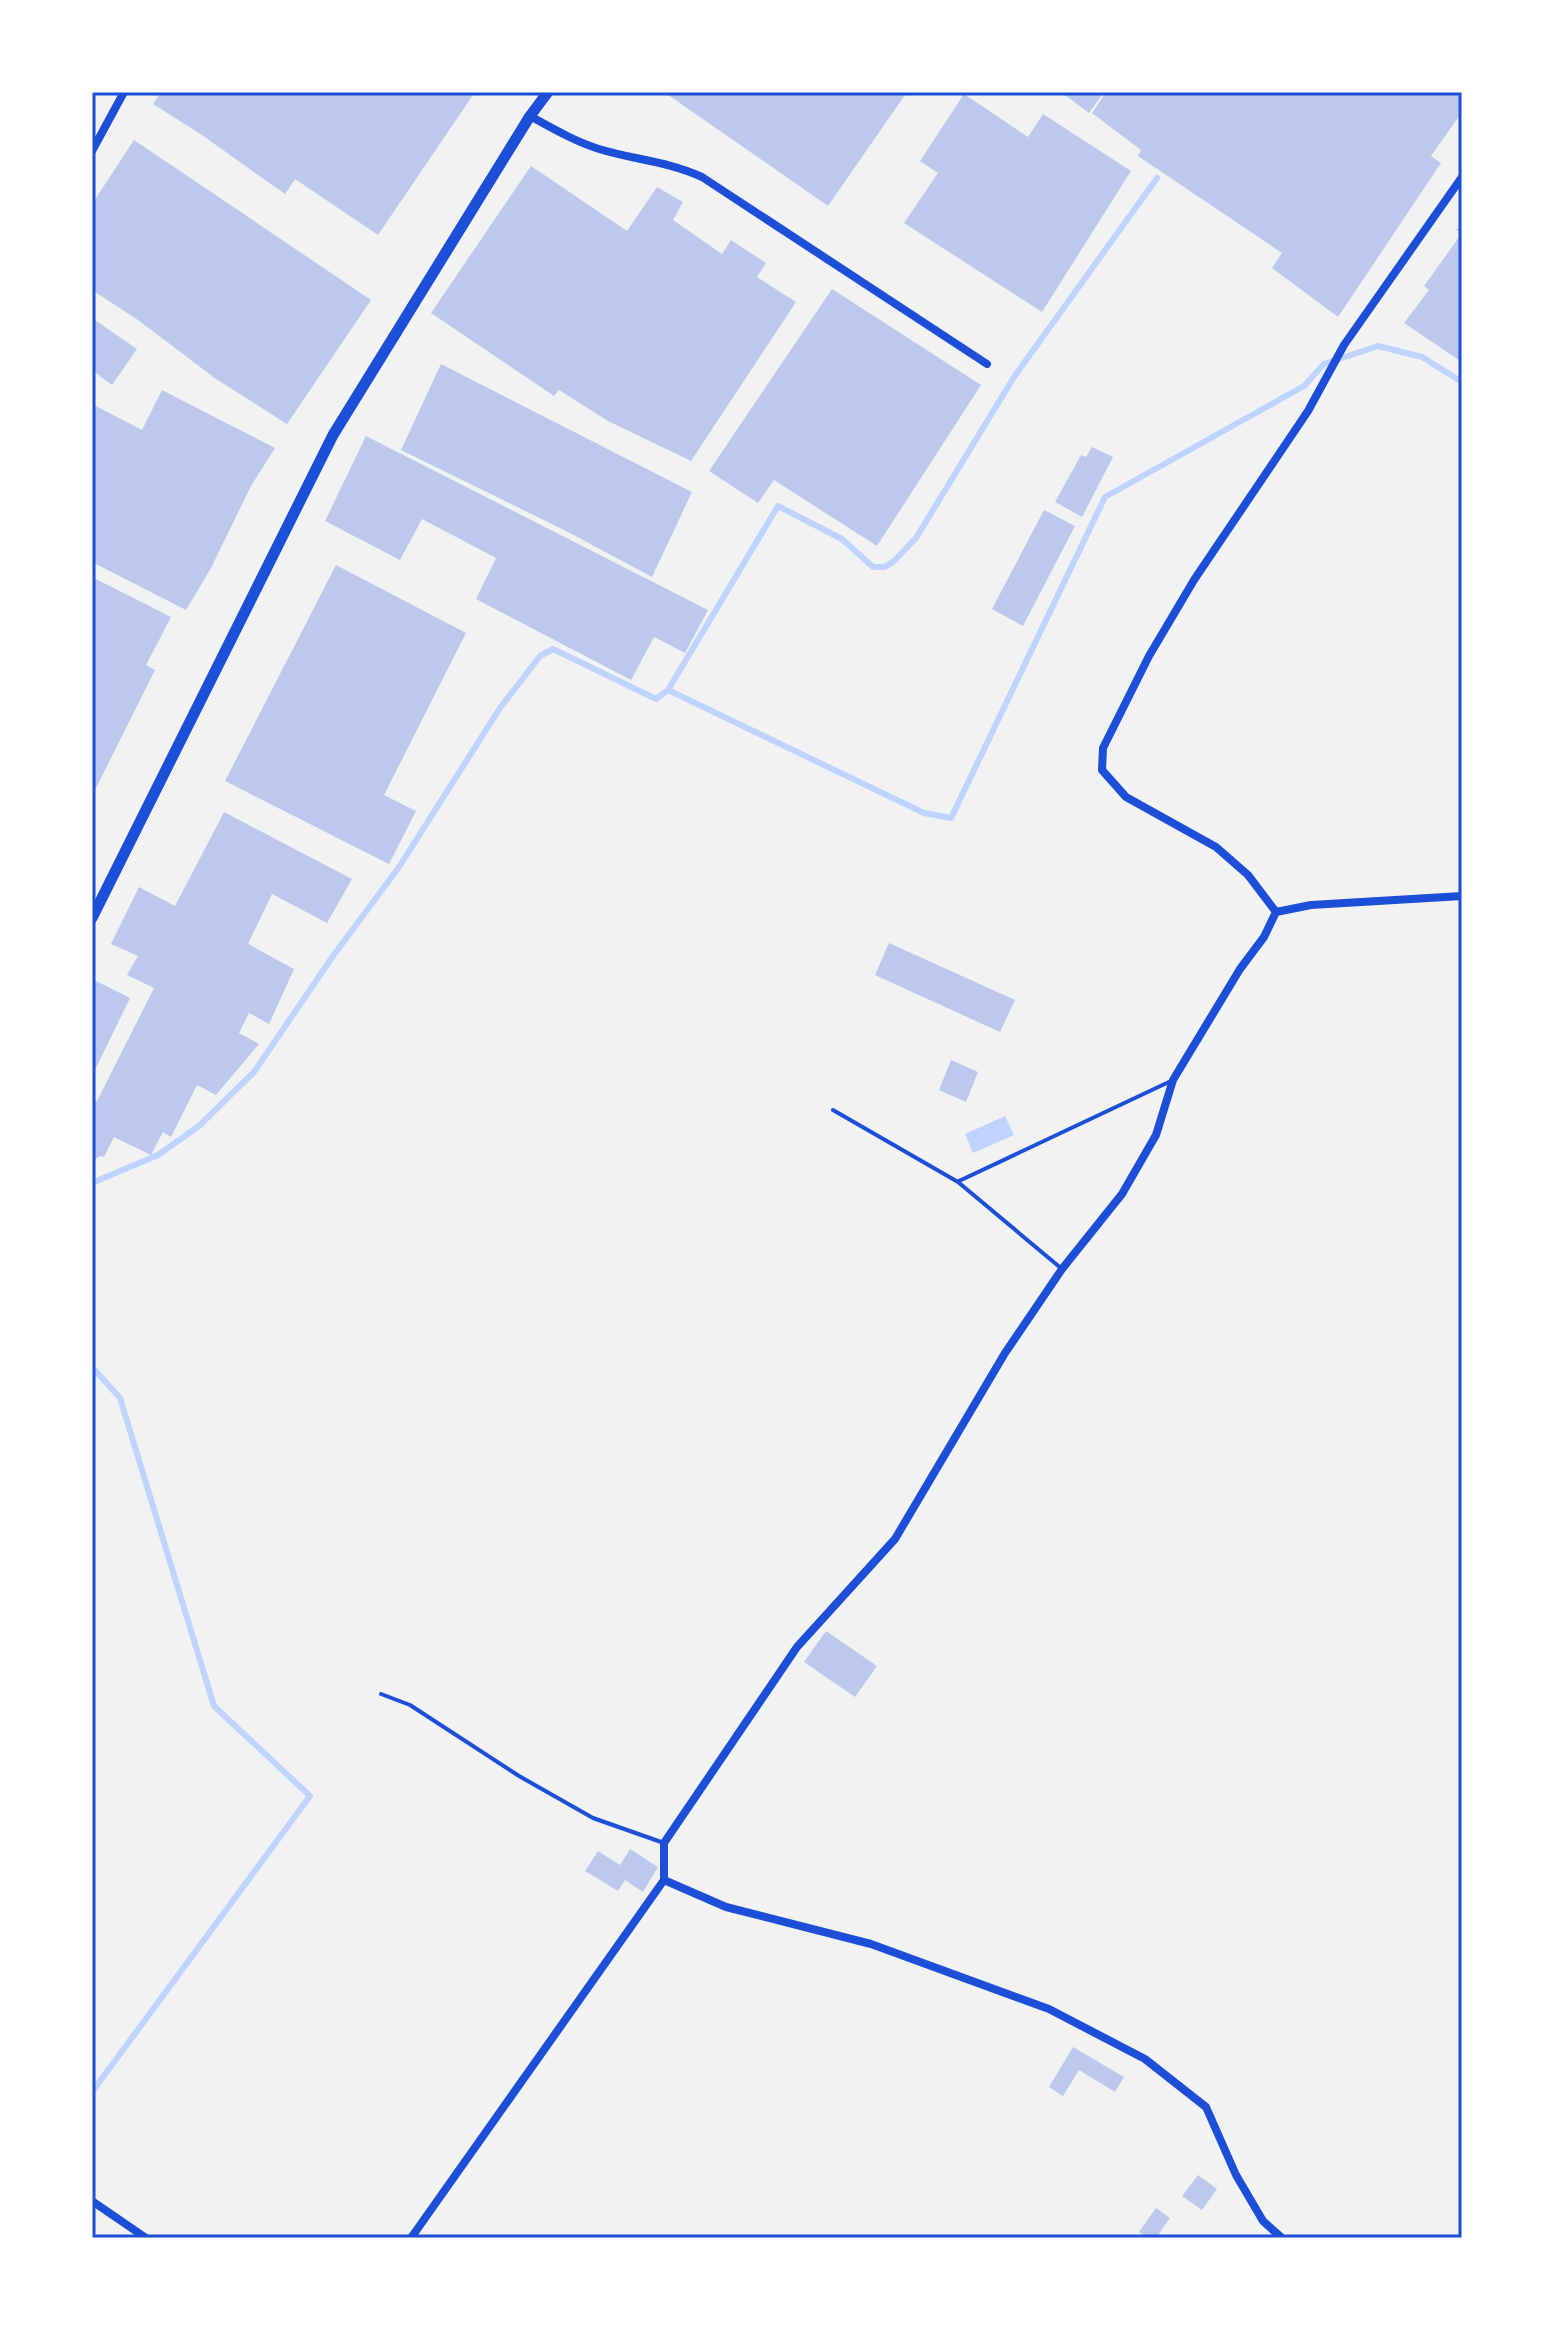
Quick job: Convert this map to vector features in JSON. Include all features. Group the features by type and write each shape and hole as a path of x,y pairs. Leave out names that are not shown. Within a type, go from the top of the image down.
{"street":[{"path":"92,151 124,92"},
{"path":"92,918 333,435 530,116 548,92"},
{"path":"530,116 600,150 680,166 702,177 987,364"},
{"path":"1276,912 1248,875 1216,847 1126,797 1102,770 1103,748 1149,656 1194,580 1308,411 1344,345 1462,177"},
{"path":"1276,912 1311,905 1462,896"},
{"path":"411,2238 664,1880 664,1843 797,1647 895,1539 1005,1353 1062,1269 1129,1182 1156,1135 1173,1080 1240,969 1264,937 1276,912"},
{"path":"664,1880 726,1907 871,1944 1049,2009 1145,2059 1206,2107 1236,2175 1263,2221 1282,2238"},
{"path":"92,2201 146,2238"}],"lane":[{"path":"958,1182 1173,1080"},
{"path":"833,1110 958,1182 1062,1269"},
{"path":"381,1694 410,1705 519,1776 593,1818 664,1843"}],"water":[{"path":"1005,1116 1014,1135 973,1153 965,1134"}],"building":[{"path":"161,92 475,92 378,235 295,179 285,194 153,104"},
{"path":"664,92 907,92 828,206"},
{"path":"1061,92 1104,92 1089,113"},
{"path":"1106,92 1462,92 1462,112 1431,156 1441,163 1338,317 1272,268 1282,253 1138,156 1141,150 1092,113"},
{"path":"964,94 1028,137 1043,114 1131,171 1042,312 904,223 938,173 920,161"},
{"path":"134,140 371,300 287,424 216,379 138,320 92,290 92,204"},
{"path":"531,166 627,231 657,187 683,202 673,220 722,254 731,240 766,263 757,277 796,302 691,461 608,421 559,390 554,396 431,313"},
{"path":"1462,233 1462,362 1404,323 1429,290 1424,286"},
{"path":"832,289 981,385 877,546 774,480 758,503 709,471"},
{"path":"92,318 137,349 112,385 92,370"},
{"path":"441,364 692,492 652,577 401,450"},
{"path":"162,390 275,448 251,486 211,568 186,610 92,562 92,404 142,430"},
{"path":"366,436 708,610 685,653 654,637 631,680 476,599 496,558 422,519 400,560 325,521"},
{"path":"1092,447 1113,457 1082,517 1055,502 1081,455 1086,457"},
{"path":"1044,510 1075,526 1023,626 992,609"},
{"path":"336,565 466,633 384,795 416,811 389,864 225,781"},
{"path":"92,577 171,617 146,665 155,670 92,796"},
{"path":"224,812 352,879 327,923 272,894 248,944 294,969 269,1024 249,1013 239,1033 259,1044 216,1095 197,1085 171,1137 163,1132 151,1155 114,1137 104,1157 92,1161 92,1098 97,1101 154,988 127,975 138,956 111,944 139,887 175,906"},
{"path":"889,943 1015,1000 1000,1032 875,975"},
{"path":"92,979 130,998 92,1076"},
{"path":"951,1060 978,1072 966,1102 939,1090"},
{"path":"826,1631 877,1666 855,1697 804,1662"},
{"path":"630,1849 658,1867 643,1892 625,1880 618,1891 585,1871 598,1851 620,1865"},
{"path":"1073,2047 1124,2077 1115,2092 1079,2070 1063,2096 1049,2087"},
{"path":"1198,2175 1217,2189 1202,2210 1182,2196"},
{"path":"1156,2208 1170,2218 1156,2238 1147,2238 1139,2232"}],"waterway":[{"path":"92,1183 158,1155 199,1126 254,1072 333,956 399,867 500,708 540,656 553,649 656,699 668,690 778,506 842,539 873,567 885,567 894,561 916,538 1014,377 1157,178"},
{"path":"668,690 924,813 951,818 1105,497 1304,386 1324,364 1378,346 1422,357 1462,382"},
{"path":"92,1367 120,1398 214,1706 310,1796 92,2092"}]}
